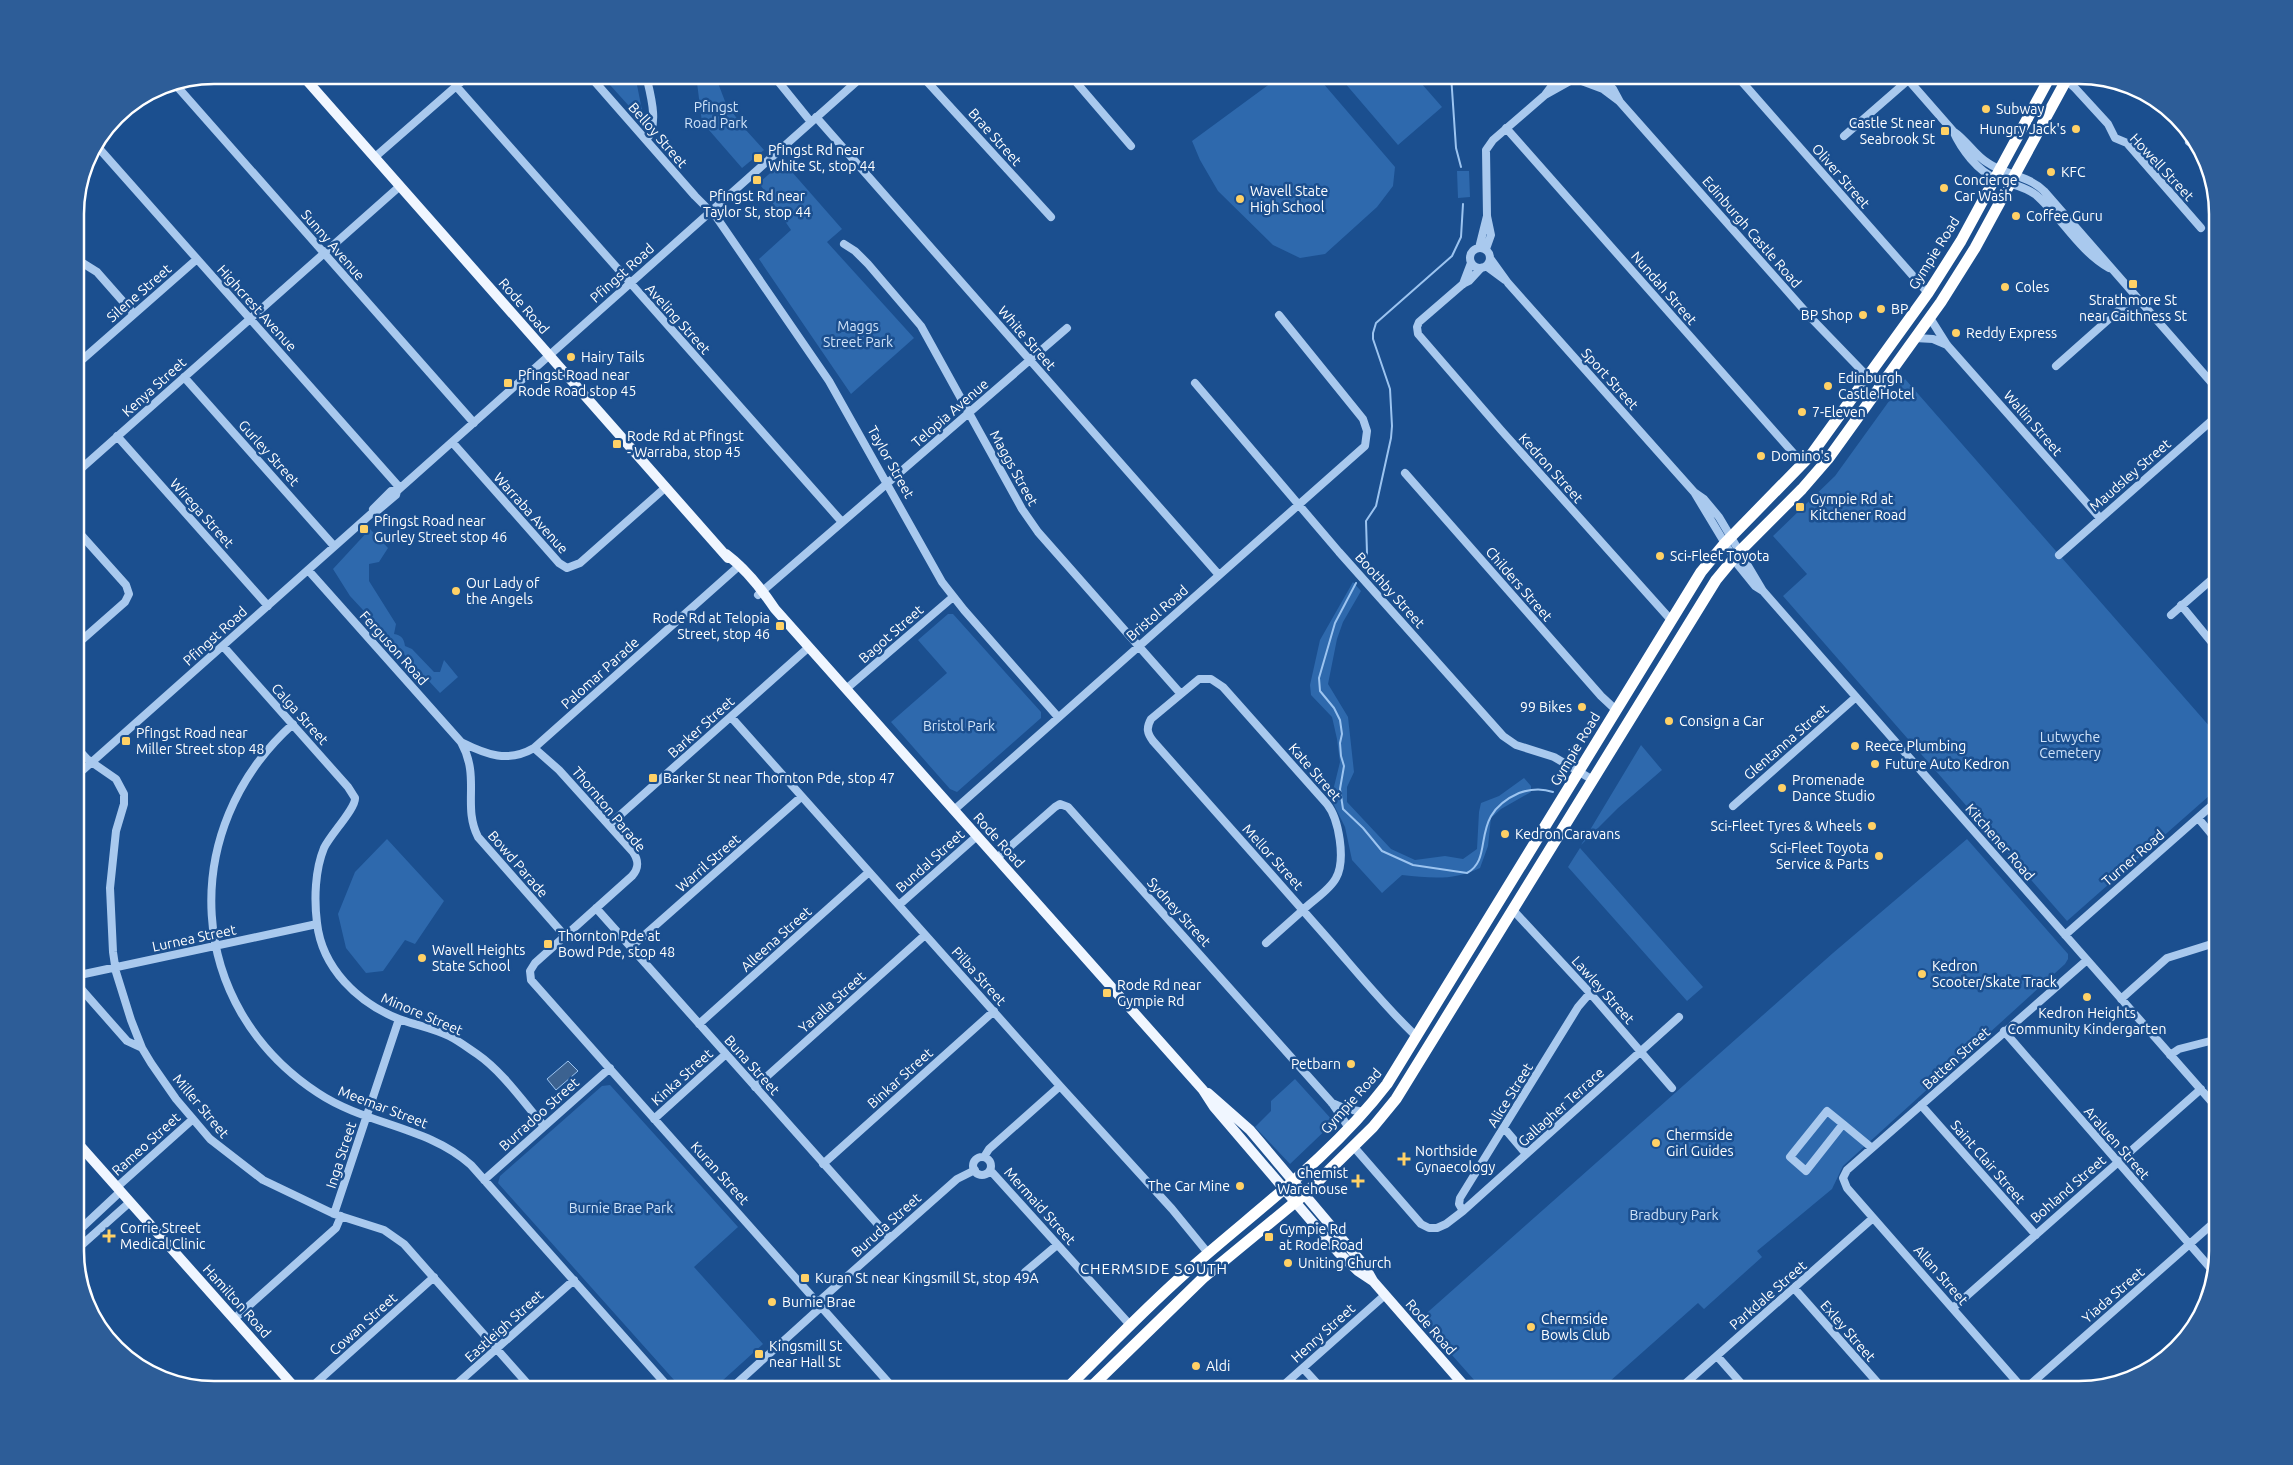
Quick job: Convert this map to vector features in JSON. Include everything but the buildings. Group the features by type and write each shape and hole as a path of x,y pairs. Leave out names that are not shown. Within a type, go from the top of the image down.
{"highway":[{"name":"Gympie Road","path":"1074,1381 1208,1253 1295,1181 1365,1112 1394,1074 1701,572 1729,539 1803,464 1928,293 1953,255 2046,84"},
{"path":"1097,1381 1203,1278 1305,1194 1385,1113 1405,1086 1708,592 1737,554 1821,468 1958,277 2064,84"},
{"path":"1548,823 1558,819 1562,814 1569,818"}],"main road":[{"name":"Rode Road","path":"310,84 1203,1090 1214,1106 1342,1256 1373,1281 1460,1381"},
{"name":"Rode Road","path":"1203,1090 1241,1121 1295,1181 1364,1265 1373,1281"},
{"name":"Hamilton Road","path":"84,1150 289,1381"}],"street":[{"path":"375,157 458,84"},
{"name":"Belloy Street","path":"596,84 710,211"},
{"path":"646,140 652,131 647,84"},
{"name":"White Street","path":"781,84 1030,360 1220,575"},
{"name":"Pfingst Road","path":"84,769 372,513 374,508 392,491 398,489 452,442 854,84"},
{"name":"Brae Street","path":"929,84 1050,217"},
{"path":"1078,84 1131,146"},
{"path":"1545,95 1553,84"},
{"path":"1463,284 1483,267 1490,258 1482,248 1488,216 1486,150 1506,128 1545,95 1565,84"},
{"name":"Edinburgh Castle Road","path":"1593,84 1620,102"},
{"name":"Edinburgh Castle Road","path":"1608,84 1613,89 1620,102 1812,319 1868,377"},
{"name":"Oliver Street","path":"1744,84 1928,293"},
{"path":"1844,136 1901,84"},
{"path":"1915,84 1953,131 1962,136 1997,174 2013,179 2036,196 2081,245 2100,263 2111,269 2209,379"},
{"name":"Howell Street","path":"2072,84 2108,124 2115,138 2127,144 2201,228"},
{"name":"Aveling Street","path":"456,86 842,522"},
{"name":"Sunny Avenue","path":"179,88 474,422"},
{"name":"Nundah Street","path":"1506,128 1803,464"},
{"name":"Highcrest Avenue","path":"100,150 398,489"},
{"name":"Kenya Street","path":"84,466 400,186"},
{"name":"Taylor Street","path":"710,211 720,222 829,381 953,597 1058,717"},
{"name":"Maggs Street","path":"844,244 855,251 868,264 921,326 1030,521 1180,693"},
{"path":"1463,284 1471,263 1471,253 1482,248"},
{"name":"Sport Street","path":"1490,258 1508,283 1694,492 1729,539"},
{"name":"Silene Street","path":"84,358 197,259"},
{"path":"1471,263 1475,267 1483,267"},
{"path":"84,264 97,272 134,314"},
{"name":"Sport Street","path":"1483,267 1508,283"},
{"name":"Kedron Street","path":"1463,284 1422,320 1417,329 1423,341 1671,620"},
{"path":"2056,366 2135,296"},
{"name":"Bristol Road","path":"954,810 1361,450 1366,442 1367,431 1363,419 1279,315"},
{"name":"Wallin Street","path":"1930,318 1947,345 2100,518"},
{"name":"Telopia Avenue","path":"760,593 1067,328"},
{"path":"1915,338 1932,339 1947,345"},
{"name":"Gurley Street","path":"184,377 334,546"},
{"name":"Boothby Street","path":"1195,383 1299,505 1503,736 1516,745 1549,755 1593,780"},
{"name":"Maudsley Street","path":"2059,555 2209,423"},
{"name":"Wirega Street","path":"117,436 268,606"},
{"name":"Warraba Avenue","path":"452,442 559,563 567,568 577,566 666,487"},
{"name":"Childers Street","path":"1405,473 1601,696 1616,710"},
{"path":"84,538 126,585 129,594 124,602 84,638"},
{"name":"Kitchener Road","path":"1729,539 1737,554 1763,591 2209,1099"},
{"name":"Palomar Parade","path":"461,742 482,753 499,757 515,756 534,748 738,567"},
{"name":"Ferguson Road","path":"308,570 461,742"},
{"path":"2171,614 2209,582"},
{"name":"Bagot Street","path":"846,689 953,597"},
{"path":"2181,605 2209,639"},
{"name":"Calga Street","path":"223,646 352,791 356,800"},
{"name":"Barker Street","path":"609,825 809,647"},
{"name":"Kate Street","path":"1180,693 1199,679 1211,679 1220,684 1334,814 1339,829 1338,873 1334,882 1266,943"},
{"name":"Mellor Street","path":"1180,693 1151,719 1147,729 1150,737 1417,1037"},
{"name":"Glentanna Street","path":"1732,806 1856,697"},
{"name":"Pilba Street","path":"731,717 1172,1209 1208,1253"},
{"name":"Meemar Street","path":"292,724 253,767 235,799 221,833 214,864 211,904 216,946 220,965 232,996 254,1033 277,1060 317,1093 367,1116 431,1138 465,1160 663,1381"},
{"name":"Bowd Parade","path":"461,742 468,755 472,772 471,817 478,837 565,936"},
{"name":"Thornton Parade","path":"530,971 534,964 632,876 638,866 635,855 609,825 559,770 534,748"},
{"name":"Miller Street","path":"84,754 116,779 124,794 124,804 116,831 110,888 115,967 142,1048 166,1086 216,1146 262,1180 338,1215 389,1233 404,1244 526,1381"},
{"name":"Warril Street","path":"631,947 801,796"},
{"name":"Minore Street","path":"356,800 354,806 324,848 318,870 316,895 317,924 325,952 337,974 364,1000 399,1019 450,1036 484,1059 544,1126"},
{"name":"Sydney Street","path":"997,858 1054,807 1060,804 1068,807 1332,1102 1349,1128"},
{"name":"Turner Road","path":"2065,935 2209,808"},
{"path":"2198,818 2209,831"},
{"name":"Bundal Street","path":"899,905 977,836"},
{"name":"Alleena Street","path":"699,1024 870,872"},
{"name":"Buna Street","path":"596,908 890,1238"},
{"name":"Lawley Street","path":"1513,910 1590,993 1672,1088"},
{"name":"Lurnea Street","path":"84,974 317,924"},
{"name":"Yaralla Street","path":"755,1087 925,935"},
{"path":"2121,999 2167,958 2209,945"},
{"name":"Batten Street","path":"1843,1176 1847,1170 2086,960"},
{"name":"Kuran Street","path":"530,971 532,982 887,1381"},
{"path":"84,992 128,1041 142,1048"},
{"name":"Alice Street","path":"1463,1211 1459,1205 1460,1200 1578,1007 1590,993"},
{"name":"Binkar Street","path":"823,1164 994,1011"},
{"name":"Gallagher Terrace","path":"1353,1146 1419,1222 1433,1228 1442,1227 1463,1211 1679,1017"},
{"name":"Inga Street","path":"234,1319 336,1228 338,1215 367,1116 399,1019"},
{"name":"Araluen Street","path":"2004,1032 2208,1265"},
{"path":"2170,1055 2179,1049 2209,1041"},
{"name":"Kinka Street","path":"654,1119 726,1054"},
{"name":"Burradoo Street","path":"484,1180 610,1068"},
{"path":"984,1157 990,1162 990,1170 982,1174 975,1170 975,1162 979,1158 984,1157 989,1149 1060,1086"},
{"name":"Bohland Street","path":"1953,1308 2201,1090"},
{"name":"Sydney Street","path":"1332,1102 1346,1109 1365,1112"},
{"name":"Saint Clair Street","path":"1921,1105 2036,1235"},
{"path":"1843,1124 1806,1171 1790,1157 1827,1111 1843,1124 1872,1148"},
{"name":"Rameo Street","path":"84,1225 193,1119"},
{"path":"1504,1128 1526,1154"},
{"name":"Buruda Street","path":"743,1381 890,1238 957,1179 975,1170"},
{"name":"Mermaid Street","path":"990,1170 1130,1326"},
{"name":"Allan Street","path":"1843,1176 1845,1186 2016,1381"},
{"path":"84,1243 130,1202"},
{"name":"Parkdale Street","path":"1688,1381 1873,1218"},
{"name":"Yiada Street","path":"2034,1381 2209,1227"},
{"path":"1025,1272 1057,1244"},
{"name":"Cowan Street","path":"318,1381 434,1277"},
{"name":"Eastleigh Street","path":"460,1381 574,1280"},
{"name":"Exley Street","path":"1794,1288 1876,1381"},
{"name":"Henry Street","path":"1288,1381 1385,1295"},
{"path":"1717,1356 1739,1381"},
{"path":"1303,1368 1315,1381"}],"green space":[{"path":"609,84 637,84 642,110 638,116"},
{"name":"Pfingst Road Park","path":"697,84 718,84 726,104 764,150 742,168 702,122"},
{"path":"1270,84 1324,84 1395,167 1393,186 1377,207 1325,254 1300,258 1273,245 1218,191 1200,160 1192,141"},
{"path":"1346,84 1422,84 1442,107 1398,145"},
{"name":"Maggs Street Park","path":"785,160 785,164 842,229 827,242 914,338 851,394 759,259 791,230 759,183"},
{"path":"1457,171 1469,171 1470,197 1458,198"},
{"name":"Lutwyche Cemetery","path":"1905,379 2209,726 2209,796 2067,921 1783,596 1807,574 1773,536 1835,476"},
{"path":"370,529 388,548 379,562 369,564 369,581 396,624 394,634 402,637 405,646 412,649 434,672 440,672 444,660 458,677 440,693 350,596 333,569"},
{"path":"1353,582 1361,591 1343,622 1337,639 1328,684 1348,717 1354,772 1347,787 1347,802 1391,849 1415,860 1445,856 1463,859 1477,849 1481,803 1499,796 1524,778 1531,786 1531,792 1501,809 1491,818 1488,846 1480,868 1460,875 1442,878 1402,875 1382,893 1352,860 1345,827 1331,799 1340,762 1332,717 1311,695 1310,685 1320,640"},
{"name":"Bristol Park","path":"948,614 953,614 1041,712 1041,718 957,792 950,789 891,722 947,673 918,640"},
{"path":"1641,745 1662,770 1618,808 1581,845"},
{"path":"387,839 444,901 415,944 405,940 383,971 366,973 346,948 338,914 355,872"},
{"name":"Bradbury Park","path":"1967,839 2068,954 2068,959 2065,964 1843,1166 1832,1189 1757,1251 1762,1257 1704,1309 1698,1303 1610,1381 1475,1381 1420,1319 1833,953"},
{"path":"1580,848 1703,987 1687,1001 1568,867"},
{"path":"1295,1079 1334,1122 1290,1164 1255,1127 1271,1111 1271,1101"},
{"name":"Burnie Brae Park","path":"610,1085 738,1227 694,1267 763,1344 722,1381 675,1381 498,1183 500,1176 602,1086"}],"shaded area":[{"path":"568,1061 578,1071 556,1090 547,1079"}],"waterway":[{"path":"1452,84 1456,148 1461,167"},
{"path":"1363,569 1367,553 1366,521 1376,506 1392,426 1390,389 1373,339 1373,333 1376,323 1452,256 1461,237 1463,204"},
{"path":"1356,583 1335,623 1319,678 1320,691 1334,708 1340,720 1342,734 1340,743 1341,756 1344,766 1340,789 1343,809 1363,828 1382,851 1413,865 1467,873 1475,866 1480,857 1487,824 1493,813 1503,802 1519,793 1527,791 1553,792"}],"place":[{"name":"Subway","path":"1986,109"},
{"name":"Hungry Jack's","path":"2076,129"},
{"name":"Castle St near Seabrook St","path":"1945,131"},
{"name":"Pfingst Rd near White St, stop 44","path":"758,158"},
{"name":"KFC","path":"2051,172"},
{"name":"Pfingst Rd near Taylor St, stop 44","path":"757,180"},
{"name":"Concierge Car Wash","path":"1944,188"},
{"name":"Wavell State High School","path":"1240,199"},
{"name":"Coffee Guru","path":"2016,216"},
{"name":"Strathmore St near Caithness St","path":"2133,284"},
{"name":"Coles","path":"2005,287"},
{"name":"BP","path":"1881,309"},
{"name":"BP Shop","path":"1863,315"},
{"name":"Reddy Express","path":"1956,333"},
{"name":"Hairy Tails","path":"571,357"},
{"name":"Pfingst Road near Rode Road stop 45","path":"508,383"},
{"name":"Edinburgh Castle Hotel","path":"1828,386"},
{"name":"7-Eleven","path":"1802,412"},
{"name":"Rode Rd at Pfingst - Warraba, stop 45","path":"617,444"},
{"name":"Domino's","path":"1761,456"},
{"name":"Gympie Rd at Kitchener Road","path":"1800,507"},
{"name":"Pfingst Road near Gurley Street stop 46","path":"364,529"},
{"name":"Sci-Fleet Toyota","path":"1660,556"},
{"name":"Our Lady of the Angels","path":"456,591"},
{"name":"Rode Rd at Telopia Street, stop 46","path":"780,626"},
{"name":"99 Bikes","path":"1582,707"},
{"name":"Consign a Car","path":"1669,721"},
{"name":"Pfingst Road near Miller Street stop 48","path":"126,741"},
{"name":"Reece Plumbing","path":"1855,746"},
{"name":"Future Auto Kedron","path":"1875,764"},
{"name":"Barker St near Thornton Pde, stop 47","path":"653,778"},
{"name":"Promenade Dance Studio","path":"1782,788"},
{"name":"Sci-Fleet Tyres & Wheels","path":"1872,826"},
{"name":"Kedron Caravans","path":"1505,834"},
{"name":"Sci-Fleet Toyota Service & Parts","path":"1879,856"},
{"name":"Thornton Pde at Bowd Pde, stop 48","path":"548,944"},
{"name":"Wavell Heights State School","path":"422,958"},
{"name":"Kedron Scooter/Skate Track","path":"1922,974"},
{"name":"Rode Rd near Gympie Rd","path":"1107,993"},
{"name":"Kedron Heights Community Kindergarten","path":"2087,997"},
{"name":"Petbarn","path":"1351,1064"},
{"name":"Chermside Girl Guides","path":"1656,1143"},
{"name":"Northside Gynaecology","path":"1404,1159"},
{"name":"Chemist Warehouse","path":"1358,1181"},
{"name":"The Car Mine","path":"1240,1186"},
{"name":"Corrie Street Medical Clinic","path":"109,1236"},
{"name":"Gympie Rd at Rode Road","path":"1269,1237"},
{"name":"Uniting Church","path":"1288,1263"},
{"name":"Kuran St near Kingsmill St, stop 49A","path":"805,1278"},
{"name":"Burnie Brae","path":"772,1302"},
{"name":"Chermside Bowls Club","path":"1531,1327"},
{"name":"Kingsmill St near Hall St","path":"759,1354"},
{"name":"Aldi","path":"1196,1366"}],"district":[{"name":"CHERMSIDE SOUTH","path":"1154,1268"}]}
